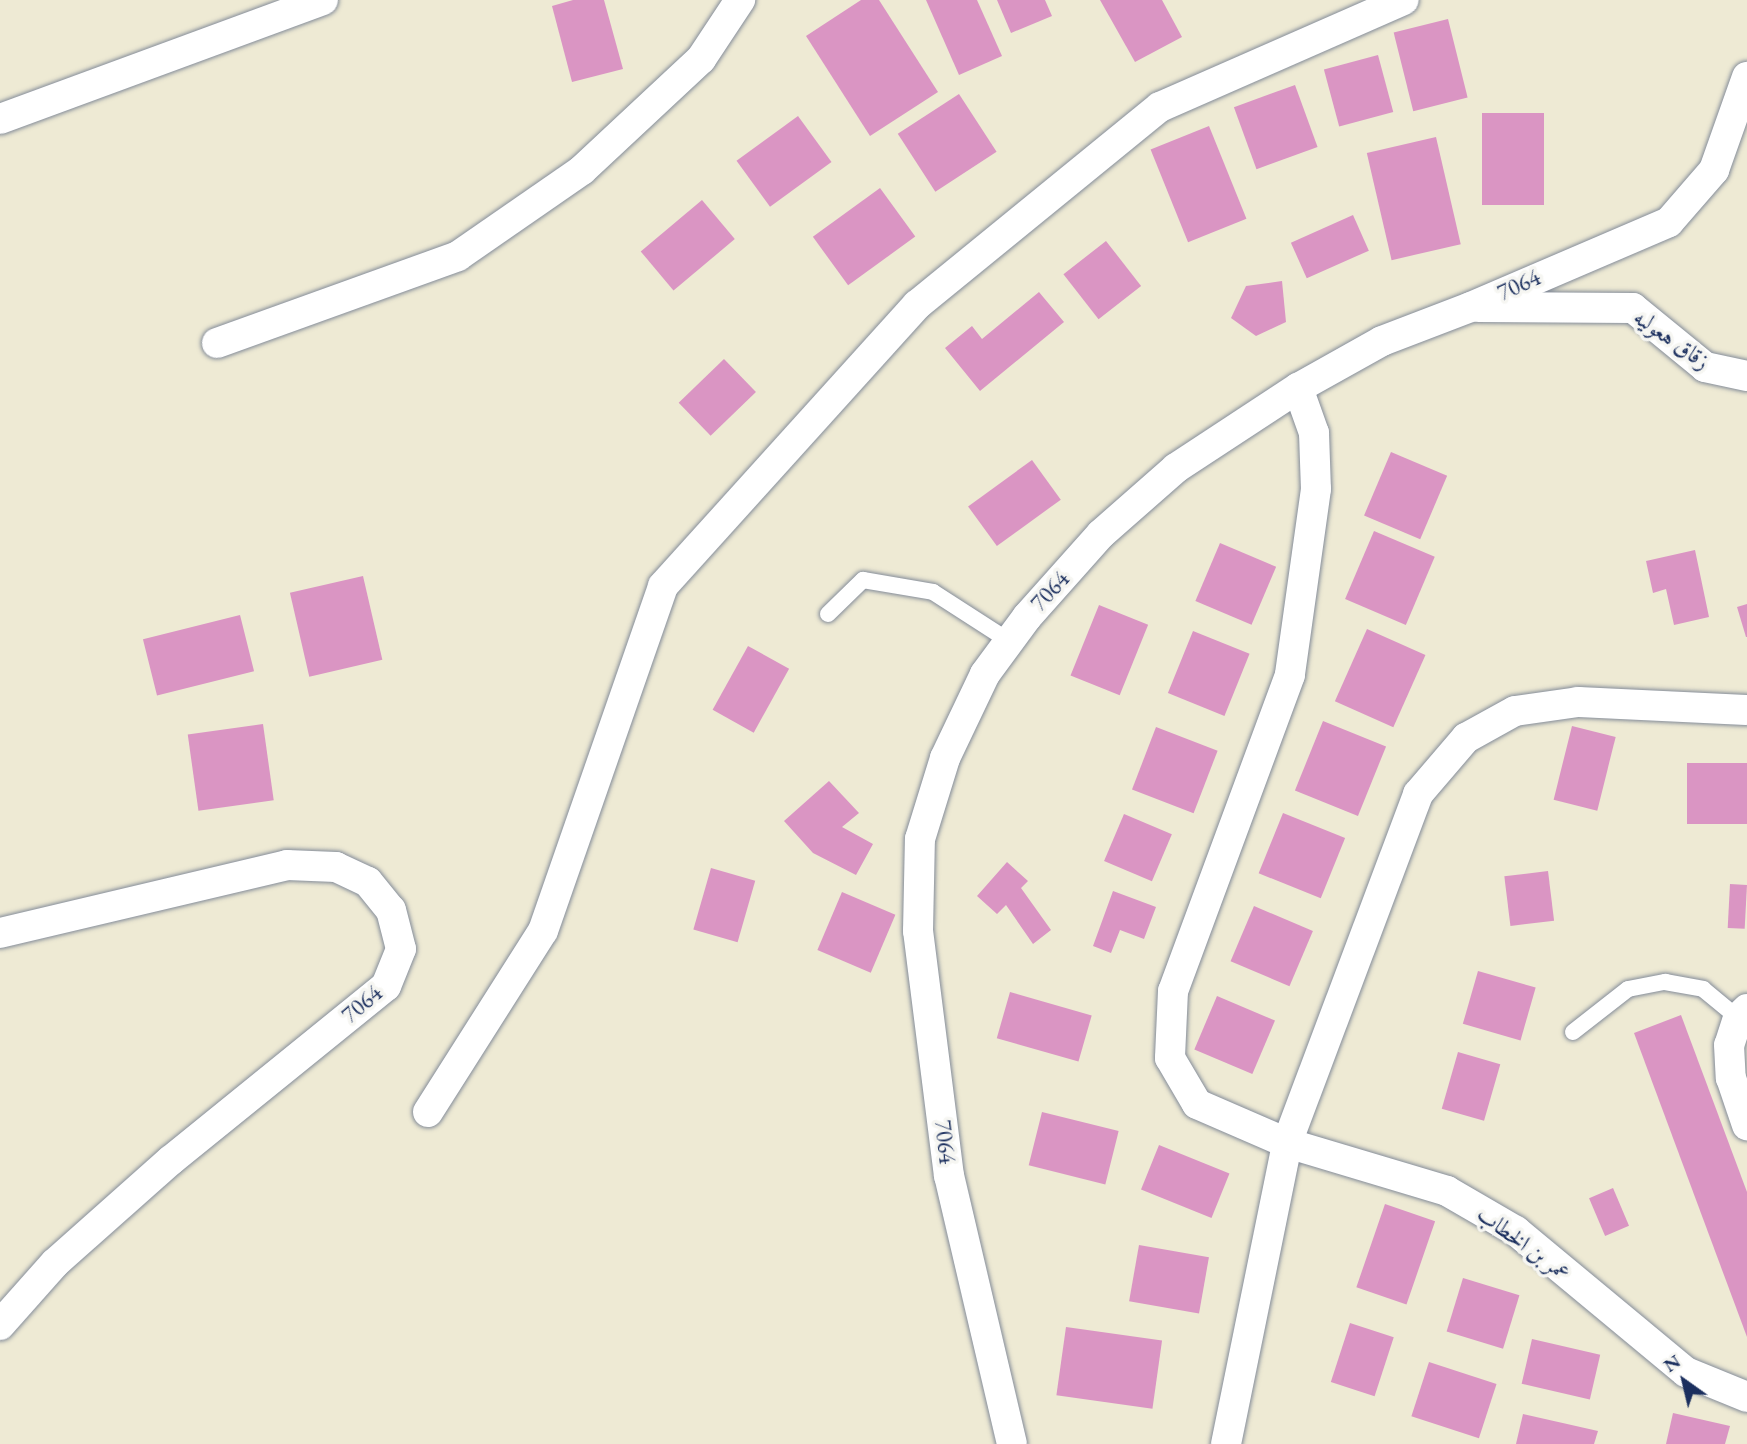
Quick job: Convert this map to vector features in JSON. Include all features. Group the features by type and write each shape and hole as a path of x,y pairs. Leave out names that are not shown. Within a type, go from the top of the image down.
{"street":[{"path":"0,119 323,0"},
{"path":"217,343 458,256 582,170 701,59 740,0"},
{"path":"428,1112 542,932 663,586 917,305 1160,107 1404,0"},
{"name":"7064","path":"1012,1444 949,1176 918,931 920,839 942,770 985,674 1009,641 1101,534 1176,468 1297,388 1382,341 1471,307 1669,222 1714,170 1747,77"},
{"name":"زقاق هعوليه","path":"1471,307 1633,308 1705,367 1747,376"},
{"name":"عمر بن الخطاب","path":"1297,388 1314,433 1316,489 1290,675 1173,991 1170,1058 1197,1104 1287,1143 1447,1191 1516,1231 1686,1372 1747,1397"},
{"path":"1226,1444 1287,1143 1418,793 1466,738 1515,711 1578,702 1747,710"},
{"name":"7064","path":"0,933 287,865 336,867 368,882 391,909 401,949 386,986 171,1160 55,1263 0,1325"},
{"path":"1742,1013 1729,1045 1731,1078 1747,1125"}],"lane":[{"path":"828,614 863,580 933,592 1009,641"},
{"path":"1573,1032 1628,989 1665,982 1703,989 1742,1013"}],"building":[{"path":"573,0 604,0 623,69 572,82 552,6"},
{"path":"861,0 879,0 938,92 870,136 806,36"},
{"path":"926,0 977,0 1002,56 959,75"},
{"path":"997,0 1045,0 1052,16 1011,33"},
{"path":"1100,0 1162,0 1182,37 1135,62"},
{"path":"1448,19 1468,98 1413,111 1394,33"},
{"path":"1378,55 1393,112 1339,126 1324,69"},
{"path":"1295,85 1318,147 1256,169 1234,107"},
{"path":"959,94 997,152 935,192 898,134"},
{"path":"1482,113 1544,113 1544,205 1482,205"},
{"path":"798,116 832,162 770,207 737,161"},
{"path":"1209,126 1246,219 1188,242 1151,150"},
{"path":"1436,137 1461,244 1392,260 1367,153"},
{"path":"880,188 915,237 848,285 813,237"},
{"path":"702,200 735,239 673,290 641,251"},
{"path":"1353,215 1369,251 1307,278 1291,243"},
{"path":"1106,241 1141,286 1099,319 1063,274"},
{"path":"1282,281 1286,322 1256,336 1231,318 1246,286"},
{"path":"1039,292 1064,322 980,391 945,348 972,326 982,339"},
{"path":"724,359 756,392 711,436 679,403"},
{"path":"1391,452 1447,476 1420,539 1364,516"},
{"path":"1032,460 1061,500 997,546 968,506"},
{"path":"1374,531 1435,557 1406,625 1345,599"},
{"path":"1220,543 1276,567 1252,625 1195,601"},
{"path":"1695,550 1709,617 1674,625 1666,589 1653,593 1646,561"},
{"path":"363,576 382,660 309,677 290,593"},
{"path":"1747,604 1747,637 1746,637 1737,607"},
{"path":"1099,605 1148,625 1120,695 1071,675"},
{"path":"240,615 254,671 157,695 143,639"},
{"path":"1367,629 1425,655 1393,727 1335,701"},
{"path":"1193,631 1250,654 1224,716 1168,693"},
{"path":"748,646 789,669 754,733 713,710"},
{"path":"1323,721 1386,746 1358,816 1295,791"},
{"path":"263,724 274,800 198,811 188,735"},
{"path":"1572,726 1616,737 1597,811 1554,800"},
{"path":"1156,727 1218,751 1194,813 1132,790"},
{"path":"1687,763 1747,763 1747,824 1687,824"},
{"path":"829,781 859,813 842,827 873,844 856,875 813,853 784,821"},
{"path":"1283,813 1345,838 1321,898 1259,873"},
{"path":"1124,814 1172,834 1152,881 1104,861"},
{"path":"1007,862 1028,881 1021,888 1051,930 1033,944 1006,905 997,914 977,896"},
{"path":"711,868 755,881 738,942 693,930"},
{"path":"1548,871 1554,921 1510,926 1504,876"},
{"path":"1730,884 1747,885 1745,929 1728,928"},
{"path":"1113,891 1156,907 1144,939 1120,930 1111,953 1093,946"},
{"path":"842,892 895,915 871,973 817,950"},
{"path":"1254,906 1313,931 1289,986 1231,961"},
{"path":"1478,971 1536,988 1521,1040 1463,1024"},
{"path":"1010,992 1092,1015 1078,1062 997,1038"},
{"path":"1217,996 1275,1021 1252,1074 1194,1049"},
{"path":"1681,1015 1747,1192 1747,1337 1634,1033"},
{"path":"1458,1052 1500,1064 1484,1121 1442,1109"},
{"path":"1042,1112 1119,1131 1105,1184 1029,1165"},
{"path":"1159,1145 1229,1173 1211,1218 1141,1190"},
{"path":"1613,1188 1629,1226 1605,1236 1589,1198"},
{"path":"1385,1204 1435,1221 1406,1304 1356,1287"},
{"path":"1139,1245 1209,1257 1199,1313 1129,1301"},
{"path":"1463,1278 1519,1295 1503,1349 1447,1332"},
{"path":"1350,1323 1394,1337 1375,1396 1331,1382"},
{"path":"1066,1327 1162,1340 1152,1409 1056,1395"},
{"path":"1532,1339 1600,1355 1590,1400 1522,1384"},
{"path":"1429,1362 1497,1384 1479,1438 1411,1416"},
{"path":"1673,1413 1730,1426 1725,1444 1666,1444"},
{"path":"1523,1414 1598,1431 1594,1444 1516,1444"}]}
